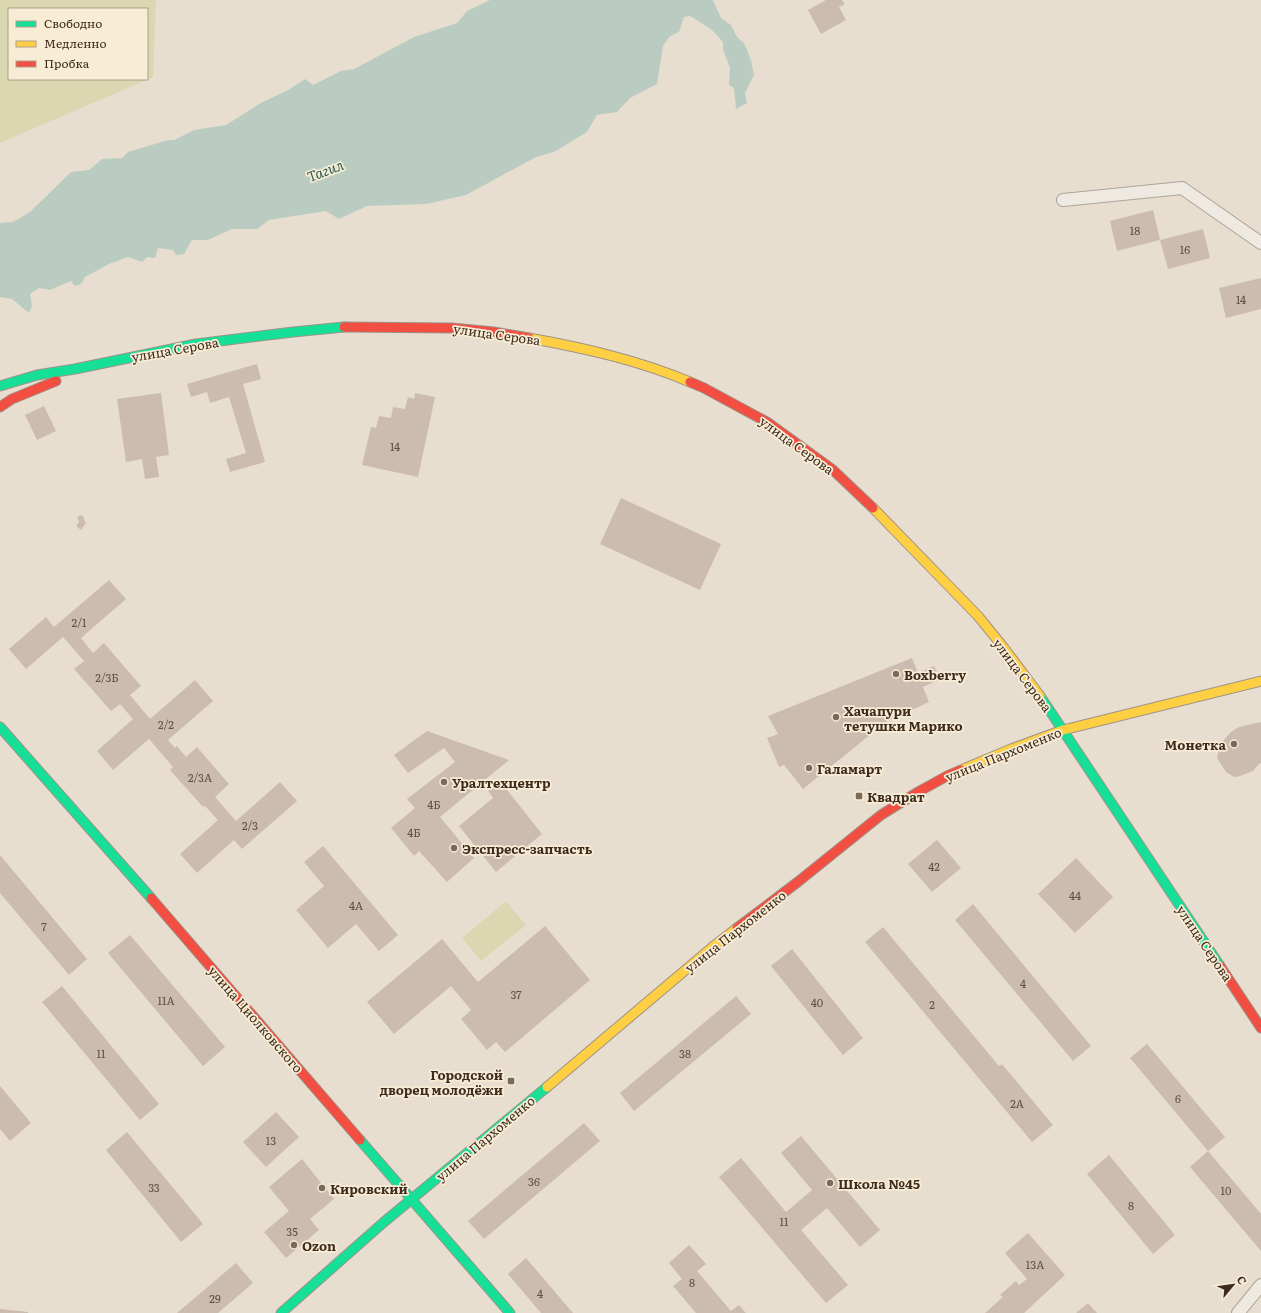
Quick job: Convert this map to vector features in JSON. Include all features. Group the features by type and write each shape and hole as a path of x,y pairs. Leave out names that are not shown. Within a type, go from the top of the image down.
{"main road":[{"name":"улица Серова","path":"0,386 37,375 75,369 196,344 245,337 348,327 416,326 494,332 567,345 608,354 671,374 704,388 767,422 833,470 881,515 978,616 1026,677 1063,730 1261,1028"},
{"name":"улица Серова","path":"0,407 12,399 64,377 75,369"},
{"name":"улица Пархоменко","path":"281,1313 384,1222 705,954 881,815 947,776 1011,749 1063,730 1261,680"},
{"name":"улица Циолковского","path":"0,727 413,1199 510,1313"}],"street":[{"path":"1063,200 1182,188 1261,243"},
{"path":"1238,1313 1261,1285"}],"shaded area":[{"path":"0,0 156,0 153,77 148,79 148,8 8,8 8,80 146,80 0,143"},
{"path":"506,901 526,925 481,961 462,938"}],"water":[{"name":"Тагил","path":"490,0 713,0 721,18 731,25 737,37 744,43 751,60 754,75 745,93 747,103 736,109 734,88 729,85 730,68 723,49 723,42 711,29 690,16 684,17 679,32 670,36 663,46 657,84 630,98 617,112 597,115 587,132 554,152 536,157 466,195 426,204 367,206 339,219 326,211 269,220 257,229 232,229 208,240 192,240 184,254 176,255 173,250 158,248 155,258 147,257 142,262 128,257 109,264 85,277 81,284 75,286 71,281 50,290 39,288 30,294 32,306 29,313 12,299 0,297 0,223 13,222 30,212 71,172 89,170 102,159 122,158 128,152 168,140 174,140 194,130 226,125 259,104 290,89 305,79 313,85 341,71 354,69 414,37 457,23 467,11"}],"building":[{"path":"826,0 842,0 845,4 839,7 846,20 821,34 808,10"},
{"path":"1153,210 1160,240 1117,251 1110,221"},
{"path":"1203,229 1210,258 1168,269 1160,240"},
{"path":"1261,278 1261,309 1226,318 1219,288"},
{"path":"257,364 261,379 243,384 265,462 230,472 226,459 246,453 229,397 210,403 207,392 191,397 187,384"},
{"path":"161,393 169,455 156,457 159,477 145,479 142,459 126,462 117,399"},
{"path":"415,393 435,397 418,477 362,465 371,427 376,428 379,416 391,418 393,407 405,409 408,397 414,399"},
{"path":"44,406 56,431 37,440 25,415"},
{"path":"621,498 721,544 700,590 600,544"},
{"path":"82,515 86,523 81,530 76,526 79,522 77,517"},
{"path":"109,580 126,599 81,638 93,653 104,643 141,686 130,695 150,719 195,680 213,701 168,740 175,748 177,746 186,757 197,747 229,784 215,797 236,821 280,782 297,801 242,849 234,840 197,873 180,854 218,820 205,806 203,807 170,770 173,767 149,739 113,770 97,751 133,719 120,704 111,711 74,669 84,661 63,637 26,669 9,649 46,617 54,627"},
{"path":"912,658 918,673 934,666 940,679 923,687 929,702 886,722 803,789 784,765 779,767 767,738 778,734 768,716"},
{"path":"1261,722 1261,763 1253,771 1234,777 1226,772 1217,758 1222,742 1231,732 1239,727"},
{"path":"427,731 509,760 440,817 474,858 447,882 419,851 414,856 391,828 415,808 407,799 455,762 444,748 408,773 394,755"},
{"path":"500,781 542,834 496,872 459,826 493,798 488,791"},
{"path":"937,840 961,868 932,892 908,864"},
{"path":"323,846 398,935 379,951 356,924 328,948 296,910 324,886 304,862"},
{"path":"0,855 87,959 69,975 0,893"},
{"path":"1076,858 1113,897 1075,933 1038,894"},
{"path":"973,904 1091,1046 1073,1061 955,920"},
{"path":"545,926 590,980 505,1052 496,1042 487,1050 461,1019 471,1010 451,986 394,1034 367,1002 442,939 478,982"},
{"path":"883,927 999,1066 1002,1064 1053,1125 1032,1142 865,942"},
{"path":"130,935 225,1047 203,1066 108,953"},
{"path":"792,949 863,1038 843,1055 771,966"},
{"path":"62,986 159,1104 140,1120 42,1002"},
{"path":"736,996 751,1014 634,1111 620,1093"},
{"path":"1147,1044 1225,1137 1208,1151 1130,1058"},
{"path":"0,1086 31,1123 10,1141 0,1129"},
{"path":"276,1112 299,1137 266,1167 243,1142"},
{"path":"584,1123 600,1141 484,1239 468,1221"},
{"path":"127,1132 203,1224 181,1242 106,1150"},
{"path":"801,1136 880,1230 860,1247 827,1208 801,1230 848,1285 826,1303 719,1177 741,1158 786,1212 812,1190 781,1153"},
{"path":"1208,1151 1261,1214 1261,1251 1190,1167"},
{"path":"1109,1155 1175,1235 1153,1254 1087,1174"},
{"path":"302,1159 334,1199 310,1219 319,1230 286,1258 264,1232 289,1211 269,1187"},
{"path":"1028,1233 1065,1275 1024,1313 985,1313 1003,1297 1000,1295 1016,1281 1019,1285 1027,1279 1005,1253"},
{"path":"689,1245 706,1264 697,1271 731,1311 739,1305 746,1313 696,1313 673,1286 682,1279 669,1263"},
{"path":"526,1258 573,1313 541,1313 508,1274"},
{"path":"236,1263 253,1283 218,1313 177,1313"},
{"path":"1088,1303 1097,1313 1076,1313"},
{"path":"0,1309 28,1312 28,1313 0,1313"}],"traffic: fast":[{"path":"0,386 37,375 75,369 196,344 344,327"},
{"path":"1040,696 1220,966"},
{"path":"0,727 151,898"},
{"path":"281,1313 384,1222 547,1087"},
{"path":"360,1140 510,1313"}],"traffic: slow":[{"path":"529,338 570,346 631,361 690,382"},
{"path":"873,508 978,616 1040,696"},
{"path":"961,770 1011,749 1063,730 1261,681"},
{"path":"547,1087 737,928"}],"traffic: jam":[{"path":"344,327 452,328 494,332 529,338"},
{"path":"0,407 12,399 56,381"},
{"path":"690,382 767,422 833,470 873,508"},
{"path":"737,928 799,881 881,815 918,792 961,770"},
{"path":"151,898 360,1140"},
{"path":"1220,966 1261,1028"}],"place":[{"name":"Boxberry","path":"896,674"},
{"name":"Хачапури тетушки Марико","path":"836,717"},
{"name":"Монетка","path":"1234,744"},
{"name":"Галамарт","path":"809,768"},
{"name":"Уралтехцентр","path":"444,782"},
{"name":"Квадрат","path":"859,796"},
{"name":"Экспресс-запчасть","path":"454,848"},
{"name":"Городской дворец молодёжи","path":"511,1081"},
{"name":"Школа №45","path":"830,1183"},
{"name":"Кировский","path":"322,1188"},
{"name":"Ozon","path":"294,1245"}]}
